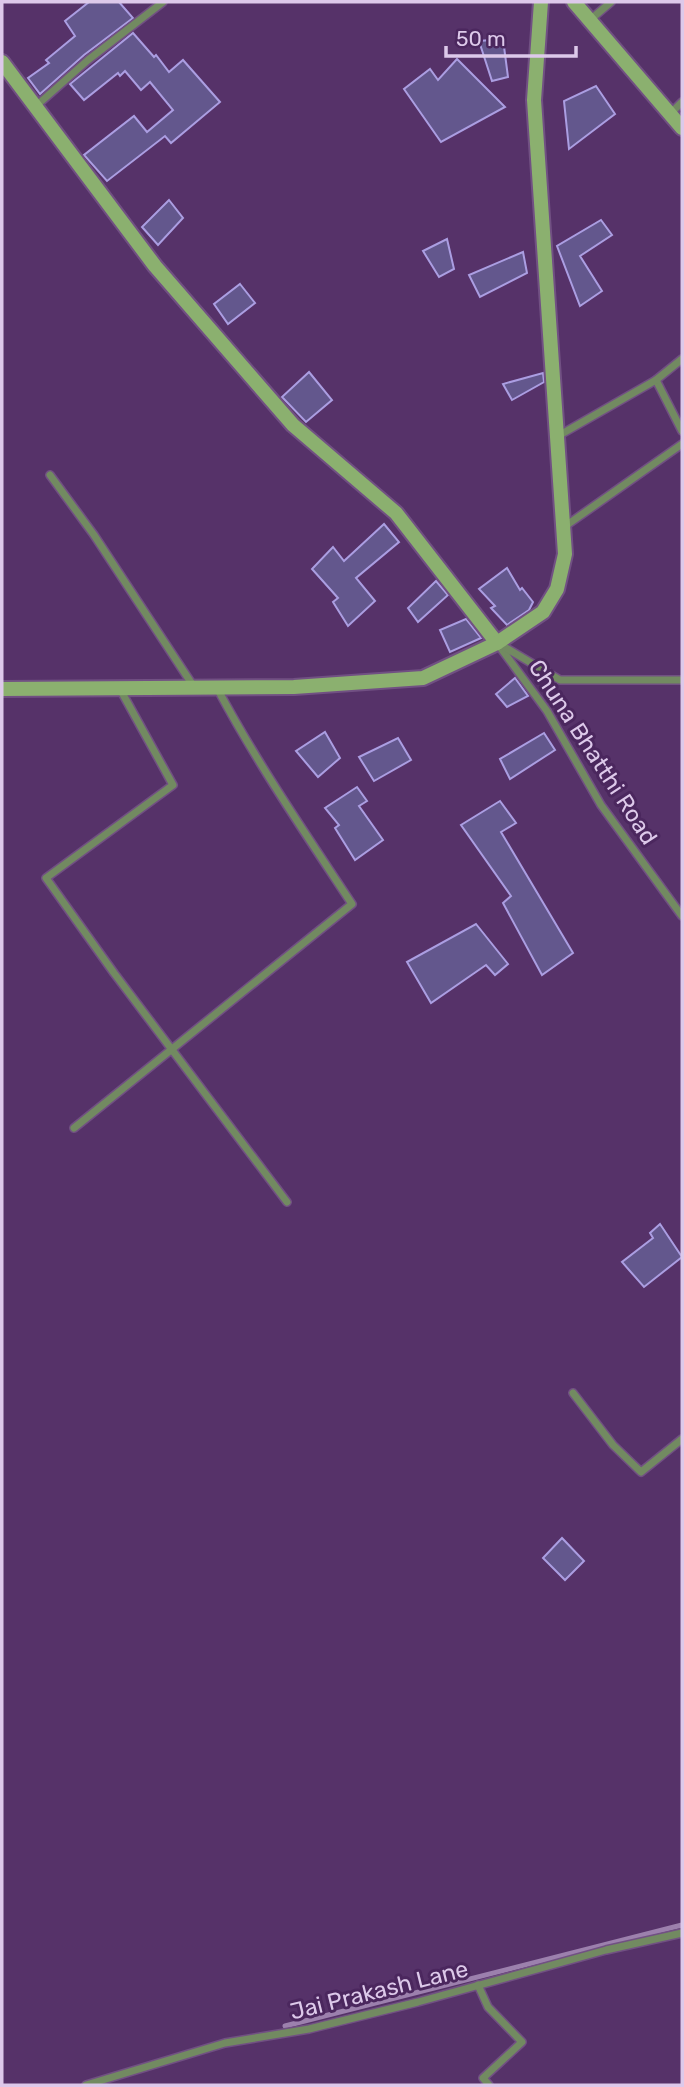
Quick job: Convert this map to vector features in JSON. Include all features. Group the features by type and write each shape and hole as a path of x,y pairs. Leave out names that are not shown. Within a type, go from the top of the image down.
{"street":[{"path":"36,107 88,60 163,2"},
{"path":"2,689 294,687 423,678 497,643 543,612 557,589 565,554 534,100 541,2"},
{"path":"574,2 682,128"},
{"path":"590,20 611,2"},
{"path":"2,62 155,266 293,425 396,513 497,643 560,680 682,680"},
{"path":"670,114 682,102"},
{"path":"558,436 656,380 682,359"},
{"path":"656,380 682,431"},
{"path":"564,527 682,444"},
{"path":"50,475 94,535 194,688"},
{"name":"Chuna Bhatthi Road","path":"497,643 547,711 601,805 682,916"},
{"path":"74,1128 352,904 285,804 217,688"},
{"path":"120,689 173,785 46,878 287,1202"},
{"path":"573,1392 613,1446 641,1472 682,1439"},
{"name":"Jai Prakash Lane","path":"86,2085 225,2043 309,2029 595,1953 682,1933"},
{"path":"478,1985 488,2007 522,2042 483,2078 489,2085"}],"building":[{"path":"89,2 119,2 133,18 84,55 40,94 28,78 49,63 46,60 75,36 65,21"},
{"path":"133,33 169,72 183,60 220,102 171,143 165,136 107,181 84,155 134,116 147,132 173,110 150,82 141,90 125,71 120,76 118,73 84,100 70,84"},
{"path":"503,39 508,77 492,81 479,41"},
{"path":"457,59 505,107 441,142 404,89 430,69 438,80"},
{"path":"596,86 615,114 569,149 564,101"},
{"path":"169,200 183,218 158,245 142,227"},
{"path":"601,220 612,235 580,256 602,291 580,306 557,246"},
{"path":"447,239 454,269 439,277 423,251"},
{"path":"523,252 527,273 480,297 469,275"},
{"path":"240,284 255,303 228,324 214,304"},
{"path":"309,372 332,400 306,422 282,397"},
{"path":"543,373 544,382 512,400 503,384"},
{"path":"384,524 399,542 356,578 375,601 348,626 333,602 338,598 312,569 333,547 344,561"},
{"path":"507,568 520,590 522,588 533,602 529,610 507,625 491,608 495,606 479,589"},
{"path":"436,581 448,595 418,622 408,608"},
{"path":"466,619 481,638 450,652 440,630"},
{"path":"515,678 528,696 507,707 496,694"},
{"path":"325,732 340,758 318,777 296,751"},
{"path":"544,733 555,750 510,779 500,759"},
{"path":"398,738 411,760 374,781 359,757"},
{"path":"357,787 367,801 359,806 383,840 355,860 335,828 339,825 325,808"},
{"path":"500,801 516,823 501,832 573,953 542,975 503,903 511,896 461,825"},
{"path":"476,924 508,964 495,975 486,965 431,1003 407,962"},
{"path":"660,1224 682,1257 644,1287 622,1262 653,1238 650,1233"},
{"path":"562,1538 584,1561 565,1580 543,1558"}],"waterway":[{"path":"285,2026 682,1925"}]}
